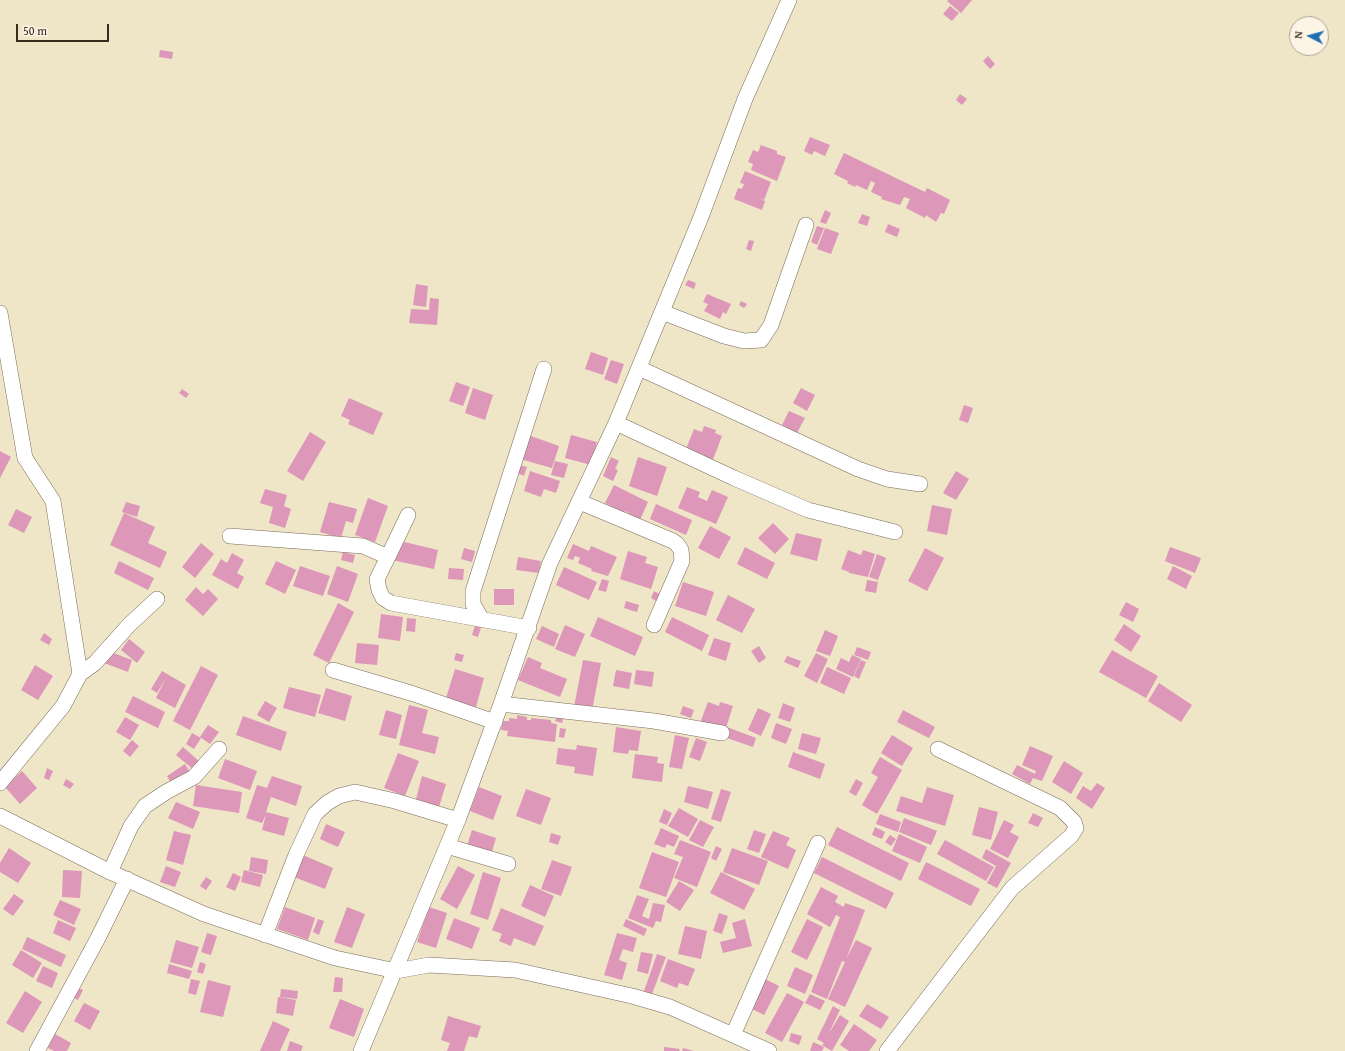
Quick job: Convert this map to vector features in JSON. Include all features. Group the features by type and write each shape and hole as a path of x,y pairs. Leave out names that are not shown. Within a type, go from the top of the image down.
{"street":[{"path":"361,1051 396,971 458,820 529,628 550,563 616,423 701,217 745,99 789,0"},
{"path":"662,312 724,336 744,341 761,340 771,324 806,225"},
{"path":"0,313 25,458 53,501 80,674"},
{"path":"639,368 858,469 887,479 920,484"},
{"path":"481,618 473,604 473,591 544,369"},
{"path":"616,423 734,478 808,510 895,532"},
{"path":"580,502 673,541 681,550 682,561 654,625"},
{"path":"408,515 377,578 379,590 383,598 400,605 481,618 529,628"},
{"path":"230,536 362,546 388,557"},
{"path":"0,783 63,706 80,674 95,663 129,625 157,599"},
{"path":"333,670 414,694 495,722"},
{"path":"501,704 654,721 722,733"},
{"path":"110,872 131,826 145,806 166,792 194,777 219,749"},
{"path":"886,1051 1012,888 1071,836 1076,828 1074,822 1060,808 938,749"},
{"path":"265,935 296,855 315,814 327,803 339,796 355,792 395,801 458,820"},
{"path":"0,816 110,872 204,914 335,958 396,971 428,966 515,970 632,996 670,1007 769,1051"},
{"path":"733,1035 818,843"},
{"path":"447,846 508,864"},
{"path":"37,1051 98,938 127,879"}],"building":[{"path":"972,0 961,13 947,1"},
{"path":"950,6 959,13 952,21 943,14"},
{"path":"160,50 173,52 172,59 159,57"},
{"path":"988,56 995,64 990,69 983,61"},
{"path":"960,94 967,99 962,105 956,100"},
{"path":"810,137 830,145 825,156 814,151 812,155 804,151"},
{"path":"761,145 777,151 777,154 786,157 777,181 751,170 753,164 748,162 753,150 758,152"},
{"path":"844,153 925,192 927,188 950,200 944,214 941,213 936,222 926,215 925,218 906,208 910,199 904,197 900,205 881,199 882,197 871,192 875,183 871,181 867,190 847,183 848,181 834,174"},
{"path":"745,171 771,182 764,200 758,198 765,201 762,210 734,199 738,188 742,189 744,184 740,183"},
{"path":"825,210 831,213 826,224 820,222"},
{"path":"862,214 870,217 867,226 858,223"},
{"path":"888,224 900,229 897,237 885,232"},
{"path":"817,226 824,228 817,245 811,242"},
{"path":"825,228 839,233 831,254 817,249"},
{"path":"749,240 754,241 751,251 746,249"},
{"path":"688,280 696,283 694,289 685,285"},
{"path":"416,284 428,286 426,307 413,305"},
{"path":"707,294 731,304 726,314 723,312 720,319 704,311 708,304 703,302"},
{"path":"430,298 439,299 437,325 409,323 411,309 429,310"},
{"path":"741,301 747,304 744,308 739,305"},
{"path":"591,352 608,358 603,375 585,369"},
{"path":"611,360 624,364 617,384 604,379"},
{"path":"456,382 470,387 463,406 449,401"},
{"path":"473,388 493,395 485,420 465,413"},
{"path":"801,388 815,395 807,411 793,403"},
{"path":"182,389 189,394 186,398 179,393"},
{"path":"349,398 383,413 373,435 348,424 350,420 341,416"},
{"path":"964,405 973,408 968,423 959,420"},
{"path":"789,411 805,418 797,433 782,425"},
{"path":"704,426 716,430 715,433 722,436 712,462 686,449 694,429 702,432"},
{"path":"310,432 326,442 303,481 287,471"},
{"path":"528,435 559,446 552,468 520,459"},
{"path":"571,435 597,442 591,465 565,458"},
{"path":"0,451 11,457 0,478"},
{"path":"611,457 619,461 615,469 618,470 613,481 603,476"},
{"path":"638,457 667,467 657,496 629,486"},
{"path":"555,461 568,464 564,478 551,475"},
{"path":"519,465 527,467 524,476 517,473"},
{"path":"530,471 560,481 556,493 544,489 541,497 524,491"},
{"path":"956,471 969,479 956,500 943,493"},
{"path":"614,485 648,502 640,520 625,511 623,514 610,508 611,506 605,503"},
{"path":"687,487 700,492 698,497 707,501 712,490 728,497 716,524 678,508"},
{"path":"265,489 287,495 284,506 291,509 285,528 269,523 273,507 260,503"},
{"path":"368,498 388,506 375,542 355,535"},
{"path":"126,502 140,506 137,517 122,512"},
{"path":"329,502 357,509 353,523 346,521 341,538 320,532"},
{"path":"656,504 692,520 686,535 650,519"},
{"path":"932,505 952,509 947,535 927,531"},
{"path":"16,509 32,517 24,533 8,525"},
{"path":"124,513 155,527 148,543 167,552 160,568 110,545"},
{"path":"773,523 789,539 775,554 758,538"},
{"path":"710,526 731,537 719,559 698,548"},
{"path":"796,533 822,539 817,561 790,554"},
{"path":"396,540 438,550 434,569 392,560"},
{"path":"201,543 214,554 195,578 182,567"},
{"path":"573,544 589,551 591,546 617,557 608,576 591,571 592,569 578,563 580,558 575,556 573,560 567,558"},
{"path":"745,547 775,563 767,579 737,564"},
{"path":"1170,547 1201,558 1195,573 1165,561"},
{"path":"464,548 475,551 472,562 461,559"},
{"path":"925,548 944,558 927,591 908,581"},
{"path":"848,550 861,555 863,550 875,554 868,577 849,573 841,569"},
{"path":"628,551 647,557 645,563 658,567 651,589 620,579"},
{"path":"343,552 355,555 353,563 341,560"},
{"path":"232,553 244,560 237,573 244,577 238,589 212,575 221,559 227,563"},
{"path":"877,554 886,558 878,580 869,577"},
{"path":"518,557 541,561 539,573 516,570"},
{"path":"119,561 154,578 148,590 114,573"},
{"path":"276,561 296,570 285,594 265,584"},
{"path":"300,566 330,576 323,596 293,586"},
{"path":"337,566 358,574 348,602 327,594"},
{"path":"1173,566 1192,576 1186,589 1167,579"},
{"path":"564,567 597,582 589,600 556,585"},
{"path":"449,568 464,569 463,580 448,579"},
{"path":"602,579 609,581 606,592 598,590"},
{"path":"867,580 878,582 876,593 865,591"},
{"path":"683,582 714,592 706,616 675,606"},
{"path":"196,587 203,594 208,589 218,599 203,616 185,600"},
{"path":"494,589 514,589 514,605 494,605"},
{"path":"654,591 661,595 658,602 651,598"},
{"path":"728,595 755,609 742,633 716,620"},
{"path":"626,601 639,605 637,612 624,608"},
{"path":"1126,602 1139,609 1133,622 1119,615"},
{"path":"338,603 354,612 329,663 313,655"},
{"path":"381,614 403,617 400,641 378,638"},
{"path":"598,617 643,637 635,656 590,636"},
{"path":"672,617 709,635 702,651 665,632"},
{"path":"407,618 416,619 415,632 406,631"},
{"path":"476,622 482,624 478,637 472,635"},
{"path":"1124,624 1141,636 1131,652 1114,640"},
{"path":"565,625 585,634 575,657 555,649"},
{"path":"542,626 559,634 554,647 536,639"},
{"path":"825,630 838,636 830,656 816,651"},
{"path":"44,633 52,639 49,645 40,640"},
{"path":"714,638 731,643 726,661 708,655"},
{"path":"129,639 145,652 137,663 121,650"},
{"path":"357,643 379,645 377,665 355,663"},
{"path":"759,646 766,658 759,663 751,651"},
{"path":"857,647 871,652 868,660 854,655"},
{"path":"1112,650 1158,676 1146,698 1099,672"},
{"path":"108,651 132,660 128,672 104,663"},
{"path":"456,653 464,655 462,662 454,660"},
{"path":"816,653 828,659 817,683 804,676"},
{"path":"852,655 861,659 853,677 836,669 841,658 849,662"},
{"path":"787,656 801,661 798,668 784,662"},
{"path":"528,657 542,663 540,668 567,679 560,697 518,680"},
{"path":"583,660 601,663 592,711 574,707"},
{"path":"861,660 866,662 859,679 854,676"},
{"path":"35,665 53,676 38,700 21,690"},
{"path":"201,666 218,675 190,730 173,721"},
{"path":"827,667 851,678 844,694 820,683"},
{"path":"455,669 484,678 476,707 446,698"},
{"path":"616,670 632,673 629,689 613,686"},
{"path":"636,670 654,672 652,687 634,684"},
{"path":"162,671 186,685 175,708 156,698 166,678 157,693 151,689"},
{"path":"1159,683 1192,705 1181,722 1148,701"},
{"path":"289,687 321,695 315,717 283,708"},
{"path":"326,688 352,696 345,721 318,713"},
{"path":"133,696 165,712 158,728 125,712"},
{"path":"265,701 277,708 269,722 257,715"},
{"path":"708,702 719,706 720,702 733,706 725,731 700,723"},
{"path":"783,703 795,708 790,722 778,718"},
{"path":"409,705 428,710 422,733 439,737 435,754 399,745"},
{"path":"683,706 694,710 691,718 680,714"},
{"path":"758,708 771,714 761,736 748,730"},
{"path":"386,710 402,715 396,739 379,735"},
{"path":"903,710 935,727 929,738 897,722"},
{"path":"558,714 564,717 562,723 555,721"},
{"path":"517,715 527,717 527,720 531,720 531,718 551,720 551,723 557,724 555,742 507,736 508,731 501,730 502,721 509,721 509,718 517,719"},
{"path":"243,716 287,732 281,751 236,735"},
{"path":"125,717 139,725 130,740 116,732"},
{"path":"776,723 792,729 786,744 771,738"},
{"path":"208,725 219,732 210,744 200,737"},
{"path":"616,727 641,731 638,751 629,750 628,754 613,752"},
{"path":"727,727 756,738 753,747 724,737"},
{"path":"560,728 566,729 564,738 559,737"},
{"path":"192,733 201,738 194,749 186,744"},
{"path":"802,733 821,738 816,754 798,749"},
{"path":"675,735 689,738 682,769 669,767"},
{"path":"892,735 913,748 902,766 881,753"},
{"path":"696,738 707,742 700,761 689,757"},
{"path":"132,740 139,746 130,757 123,751"},
{"path":"577,745 597,748 593,776 574,773 575,767 556,764 558,748 576,750"},
{"path":"1030,746 1053,756 1042,781 1033,778 1030,784 1012,774 1017,765 1035,774 1036,771 1022,765"},
{"path":"183,747 200,762 194,770 176,755"},
{"path":"793,752 825,764 820,779 788,767"},
{"path":"398,753 419,761 405,796 384,788"},
{"path":"635,754 658,757 657,763 664,764 662,782 632,778"},
{"path":"880,757 902,770 877,814 862,805 878,777 871,773"},
{"path":"225,759 257,771 250,790 218,778"},
{"path":"1064,761 1083,773 1071,794 1052,782"},
{"path":"185,764 191,774 173,786 167,776"},
{"path":"47,768 53,771 49,780 44,778"},
{"path":"22,771 37,788 20,804 5,787"},
{"path":"272,776 302,786 296,806 271,797 266,812 289,818 284,836 262,830 266,814 262,823 246,818 257,785 267,788"},
{"path":"422,776 446,784 439,807 416,799"},
{"path":"66,779 74,784 70,789 63,785"},
{"path":"856,779 863,783 856,796 849,792"},
{"path":"1097,783 1105,788 1092,809 1076,798 1083,786 1091,791"},
{"path":"196,785 242,792 239,813 193,806"},
{"path":"688,786 713,792 708,809 684,802"},
{"path":"479,787 502,796 493,820 470,811"},
{"path":"927,787 954,795 945,826 896,811 901,796 922,803"},
{"path":"526,789 551,798 541,825 516,816"},
{"path":"721,789 731,792 721,822 711,819"},
{"path":"176,802 200,812 193,829 168,818"},
{"path":"979,807 998,812 991,840 972,835"},
{"path":"679,808 698,819 688,837 668,826"},
{"path":"664,809 672,813 667,825 659,822"},
{"path":"1033,813 1043,818 1038,827 1028,823"},
{"path":"880,814 901,822 898,832 876,824"},
{"path":"904,818 937,831 931,845 899,832"},
{"path":"700,820 714,827 703,847 689,840"},
{"path":"1004,820 1014,825 1010,832 1019,837 1008,858 990,849"},
{"path":"326,824 345,832 338,847 320,839"},
{"path":"837,827 909,863 901,881 828,845"},
{"path":"875,827 885,832 882,839 872,835"},
{"path":"661,828 679,836 674,847 667,844 665,848 654,844"},
{"path":"472,830 496,838 491,855 467,846"},
{"path":"754,830 766,834 759,853 747,849"},
{"path":"174,831 191,835 183,865 166,860"},
{"path":"773,831 790,838 786,845 796,850 788,869 761,857"},
{"path":"551,833 561,836 558,845 549,842"},
{"path":"899,834 927,847 920,863 892,851"},
{"path":"890,835 896,839 891,846 885,842"},
{"path":"680,840 711,852 697,887 674,878 683,857 674,854"},
{"path":"945,840 994,867 986,881 937,854"},
{"path":"716,846 722,849 716,861 711,858"},
{"path":"9,848 31,863 18,883 0,872 0,863"},
{"path":"732,848 768,861 759,885 723,872"},
{"path":"986,849 1011,863 997,888 987,883 996,866 982,858"},
{"path":"652,852 679,862 666,897 639,888"},
{"path":"303,855 333,868 325,889 294,877"},
{"path":"251,857 268,860 266,874 249,871"},
{"path":"822,857 894,893 886,909 814,873"},
{"path":"552,860 572,867 561,896 541,889"},
{"path":"926,862 980,889 971,906 918,879"},
{"path":"166,866 181,872 175,887 160,882"},
{"path":"458,866 475,875 457,909 440,899"},
{"path":"63,870 82,871 80,898 62,897"},
{"path":"244,870 263,875 260,887 241,882"},
{"path":"483,872 501,878 488,920 470,914"},
{"path":"721,872 755,889 744,910 710,893"},
{"path":"233,873 241,877 235,891 226,887"},
{"path":"206,877 212,881 206,890 200,886"},
{"path":"679,881 694,890 680,911 666,902"},
{"path":"530,885 554,896 545,917 521,906"},
{"path":"821,887 838,896 835,902 844,907 845,903 865,910 846,959 856,940 872,948 845,1007 828,999 845,962 842,961 827,999 811,992 840,917 836,915 830,927 807,914"},
{"path":"14,894 24,901 13,916 3,909"},
{"path":"637,895 649,899 642,916 649,919 653,903 665,905 661,922 656,921 653,928 628,918"},
{"path":"60,900 81,909 74,925 53,915"},
{"path":"285,907 315,918 308,940 277,929"},
{"path":"347,907 365,914 352,948 334,942"},
{"path":"429,907 447,913 436,948 417,942"},
{"path":"501,908 544,926 535,946 514,938 511,946 499,941 502,934 492,930"},
{"path":"719,913 728,916 722,934 713,931"},
{"path":"454,918 480,928 472,949 446,939"},
{"path":"318,919 324,921 319,935 313,932"},
{"path":"626,919 647,929 644,936 623,926"},
{"path":"745,919 752,946 723,953 720,942 736,938 732,923"},
{"path":"807,919 823,927 807,960 791,952"},
{"path":"58,920 76,928 70,941 53,933"},
{"path":"685,926 707,931 701,959 678,954"},
{"path":"207,933 217,936 211,955 201,952"},
{"path":"617,933 637,938 633,952 623,949 619,960 627,963 622,980 604,975"},
{"path":"27,937 66,955 61,967 22,949"},
{"path":"176,940 199,947 192,968 170,962"},
{"path":"21,950 42,963 33,978 12,965"},
{"path":"641,952 653,954 648,974 637,971"},
{"path":"657,954 666,957 652,994 644,991"},
{"path":"668,959 695,969 688,986 679,983 677,988 660,981"},
{"path":"200,962 206,964 203,974 197,972"},
{"path":"169,964 192,971 189,979 167,973"},
{"path":"43,966 58,973 52,988 36,981"},
{"path":"795,967 813,975 805,994 787,986"},
{"path":"335,977 343,978 342,992 333,992"},
{"path":"763,978 779,986 764,1015 748,1007"},
{"path":"191,979 200,981 196,995 188,993"},
{"path":"208,980 231,986 223,1017 200,1012"},
{"path":"77,987 83,990 78,1000 72,997"},
{"path":"281,989 298,991 297,999 280,997"},
{"path":"25,991 42,1002 23,1033 6,1023"},
{"path":"787,993 804,1002 782,1042 765,1033"},
{"path":"810,994 825,1001 820,1010 805,1003"},
{"path":"278,997 296,1000 293,1016 276,1013"},
{"path":"340,999 364,1009 354,1037 329,1028"},
{"path":"84,1003 100,1011 90,1030 74,1021"},
{"path":"867,1004 889,1017 881,1029 859,1016"},
{"path":"833,1006 840,1010 828,1035 840,1015 849,1021 832,1051 822,1045 824,1043 817,1039"},
{"path":"448,1016 481,1026 477,1038 469,1036 464,1051 447,1051 450,1043 441,1040"},
{"path":"273,1021 290,1029 280,1051 260,1051"},
{"path":"854,1024 877,1040 869,1051 849,1051 840,1045"},
{"path":"791,1033 802,1036 799,1045 789,1041"},
{"path":"55,1034 71,1043 67,1051 54,1051 48,1048"},
{"path":"290,1041 303,1046 301,1051 287,1051"},
{"path":"813,1042 824,1047 822,1051 810,1051"},
{"path":"664,1047 680,1049 679,1051 664,1051"},
{"path":"683,1048 694,1051 682,1051"}]}
